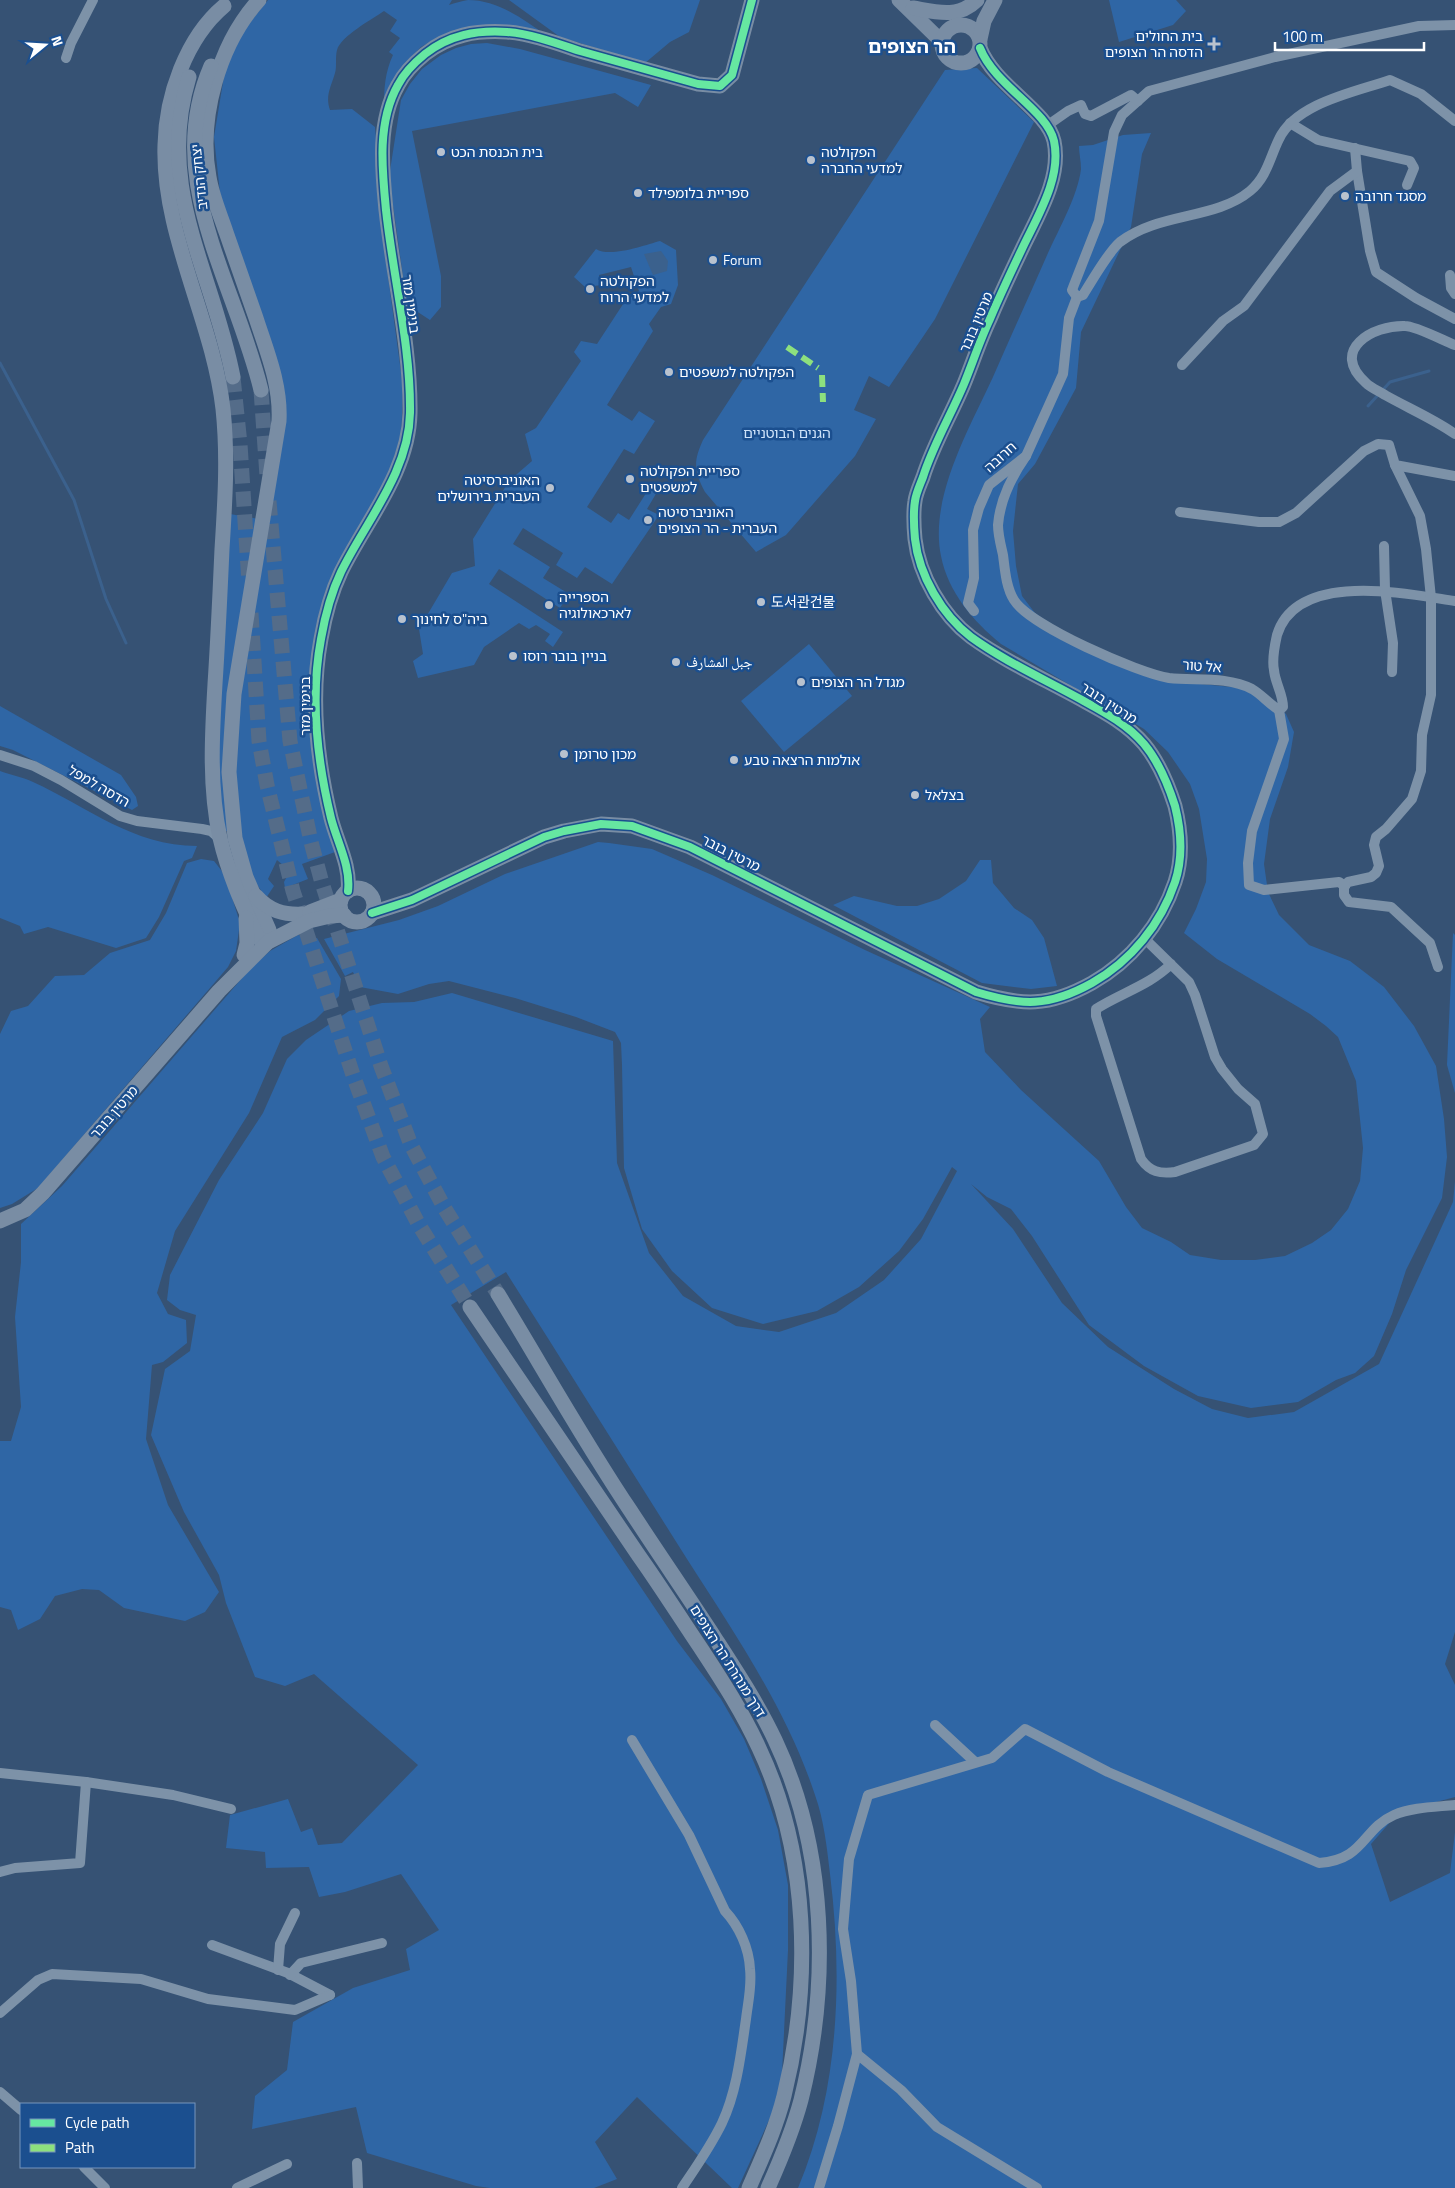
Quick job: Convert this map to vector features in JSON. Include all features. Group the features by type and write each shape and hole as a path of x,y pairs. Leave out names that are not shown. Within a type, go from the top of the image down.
{"main road":[{"name":"יצחק הנדיב","path":"253,0 238,16 229,30 206,78 197,112 194,145 196,183 204,222 244,332 261,390"},
{"path":"259,0 240,25 219,69 211,104 206,158 213,196 264,343 279,396 279,421 241,646 231,725 229,772 235,838 265,937"},
{"name":"בנימין מזר","path":"344,896 348,876 332,820 318,753 316,729 317,671 320,642 330,600 338,578 399,465 410,418 409,385 382,171 386,117 397,85 406,72 431,50 457,36 489,31 529,35 656,72 705,85 717,86 724,84 732,75 752,0"},
{"path":"904,3 949,13 968,8 978,0"},
{"path":"978,0 967,18 947,31 942,42 944,54 949,59 960,63 971,61 976,57 984,21 995,0"},
{"name":"יצחק הנדיב","path":"227,3 203,41 190,72 181,110 178,145 180,185 187,220 211,295 233,377"},
{"path":"227,3 210,18 180,71 172,99 165,142 165,163 170,205 216,367 224,427 226,488 212,734 215,796 220,840 246,912 265,937"},
{"path":"904,3 953,26 967,26 977,33 987,63 1002,82"},
{"path":"904,3 942,42"},
{"path":"971,61 982,66 1002,82 1048,124"},
{"name":"מרטין בובר","path":"372,913 400,905 544,837 584,826 620,824 646,830 690,847 976,992 1005,1001 1019,1003 1041,1002 1087,986 1119,964 1144,938 1166,907 1177,876 1180,860 1180,831 1177,815 1169,788 1157,764 1144,744 1108,714 969,636 942,606 926,578 919,561 915,540 915,501 928,462 964,384 989,320 1052,182 1055,146 1048,124"},
{"name":"בנימין מזר","path":"344,860 353,877 368,893"},
{"path":"358,888 368,893 374,902 372,913 364,921 353,921 344,915 340,905 344,896 358,888"},
{"path":"252,890 263,903 274,910 286,914 304,914"},
{"name":"מרטין בובר","path":"368,893 397,900 426,892"},
{"name":"מרטין בובר","path":"220,991 244,955 265,937 304,914 344,896"},
{"path":"244,955 247,938 246,912"},
{"name":"מרטין בובר","path":"0,1221 24,1210 43,1193 265,937 309,921 344,915"},
{"name":"דרך מנהרת הר הצופים","path":"498,1294 627,1506 748,1688 776,1742 794,1786 808,1843 816,1898 819,1966 817,2000 810,2060 800,2102 785,2149 768,2188"},
{"name":"דרך מנהרת הר הצופים","path":"470,1307 617,1522 733,1698 756,1741 777,1792 794,1864 800,1915 800,1998 792,2057 783,2098 769,2143 749,2188"}],"street":[{"path":"66,58 71,42 93,0"},
{"path":"1455,25 1419,26 1276,57 1149,91 1122,115 1114,132 1099,221 1072,290 1077,297 1083,295 1118,244 1140,229 1172,218 1234,202 1250,191 1262,178 1279,138 1290,123 1298,115 1312,108 1390,80 1421,94 1455,121"},
{"path":"1048,124 1081,105 1085,114 1090,116 1131,95 1138,101"},
{"path":"1290,123 1318,140 1410,161 1414,168 1407,185"},
{"path":"1355,148 1370,251 1376,272 1416,298 1455,319"},
{"path":"1182,365 1223,321 1244,306 1330,191 1357,171"},
{"path":"1450,275 1451,288 1455,294"},
{"name":"חרובה","path":"974,611 968,603 974,578 973,530 979,508 990,485 1026,456 1062,374 1069,318 1077,297"},
{"path":"1455,345 1407,325 1388,328 1368,336 1357,343 1350,355 1352,366 1366,384 1455,434"},
{"path":"1180,512 1259,522 1279,522 1296,513 1364,451 1378,444 1390,445 1395,465 1420,516 1431,598 1431,695 1422,735 1421,771 1412,799 1386,829 1376,837 1374,845 1379,866 1376,872 1370,877 1348,882 1345,886 1344,895 1350,902 1391,907 1430,943 1438,967"},
{"name":"אל טור","path":"1026,456 1013,475 1003,499 998,527 1008,582 1014,600 1028,614 1059,633 1143,672 1168,678 1235,684 1252,689 1279,710"},
{"path":"1395,465 1455,476"},
{"path":"1384,546 1385,590 1393,644 1392,672"},
{"path":"1345,886 1340,882 1264,890 1249,885 1248,863 1252,831 1284,739 1279,710 1283,707 1283,700 1273,669 1277,636 1283,622 1296,609 1317,597 1342,591 1385,590 1455,601"},
{"name":"הדסה למפל","path":"0,754 34,766 120,816 137,821 211,831 220,840"},
{"path":"188,829 209,821 215,796"},
{"path":"1144,938 1171,964 1189,982 1215,1056 1222,1070 1238,1089 1255,1104 1263,1134 1254,1145 1175,1172 1164,1173 1155,1172 1146,1167 1141,1159 1096,1016 1096,1009 1112,998 1154,979 1171,964"},
{"path":"935,1725 976,1762"},
{"path":"819,2188 857,2054 852,1982 843,1929 849,1859 868,1795 992,1758 1025,1729 1108,1772 1319,1863 1331,1862 1352,1853 1374,1829 1394,1815 1423,1808 1455,1805"},
{"path":"632,1740 689,1835 725,1911 733,1920 740,1933 750,1969 750,1988 734,2086 722,2122 682,2188"},
{"path":"0,1773 86,1782 173,1795 231,1809"},
{"path":"0,1872 15,1868 80,1863 86,1782"},
{"path":"278,1970 280,1944 295,1913"},
{"path":"290,1975 301,1963 382,1944"},
{"path":"0,2013 38,1980 52,1974 141,1979 208,1999 295,2010 330,1995 290,1975 212,1945"},
{"path":"857,2054 901,2090 937,2127 1037,2188"},
{"path":"0,2092 20,2109"},
{"path":"357,2163 358,2188"},
{"path":"238,2188 287,2164"},
{"path":"85,2168 105,2188"}],"green space":[{"path":"268,0 452,0 449,5 460,1 479,1 490,3 510,12 547,36 438,37 421,47 406,62 384,107 388,68 393,55 389,52 400,38 390,31 397,20 384,11 350,34 344,39 337,50 336,70 328,96 330,110 352,109 375,127 388,276 403,387 401,443 314,653 335,852 302,864 308,879 285,888 284,882 290,871 277,860 268,879 274,886 266,898 254,880 246,857 239,823 235,780 239,688 285,419 220,193 214,137 224,76 231,55 244,30"},
{"path":"509,0 700,0 689,32 670,42 645,63 560,37"},
{"path":"1109,0 1176,0 1186,11 1173,25 1119,42"},
{"path":"487,43 520,49 651,85 638,107 615,93 412,131 441,276 441,307 430,320 407,305 389,177 401,100 410,84 422,69 441,55 471,44"},
{"name":"הגנים הבוטניים","path":"977,68 1034,122 935,319 889,387 869,376 854,410 876,419 855,456 786,535 756,552 701,485 696,461 703,440 945,70"},
{"path":"1151,133 1142,154 1131,227 1081,332 1076,388 1035,464 1018,484 1013,531 1016,566 1022,596 1035,613 1066,634 1169,681 1242,688 1269,700 1286,714 1294,732 1288,767 1270,819 1264,864 1268,892 1279,915 1309,945 1350,961 1384,987 1414,1026 1436,1066 1444,1119 1447,1157 1442,1198 1406,1270 1392,1314 1374,1356 1355,1373 1336,1380 1298,1402 1251,1408 1198,1396 1144,1366 1089,1325 1032,1236 1011,1209 987,1197 971,1184 1013,1229 1062,1303 1108,1347 1174,1389 1212,1409 1248,1418 1294,1412 1379,1364 1453,1202 1455,1181 1455,1632 1445,1664 1455,1685 1455,1797 1399,1812 1371,1844 1390,1902 1450,1873 1455,1832 1455,2188 798,2188 812,2151 822,2113 830,2073 834,2034 836,1953 834,1913 826,1844 818,1805 790,1733 759,1673 506,1272 451,1305 677,1641 721,1699 744,1739 761,1779 778,1830 788,1885 788,1950 781,2094 738,2188 732,2188 637,2097 595,2142 617,2179 594,2188 490,2188 476,2186 367,2153 356,2107 252,2129 255,2096 287,2070 293,2022 353,1988 410,1970 406,1949 439,1930 401,1874 345,1892 319,1897 309,1867 266,1868 265,1852 226,1848 230,1815 288,1799 301,1832 312,1828 318,1845 342,1843 418,1765 314,1674 285,1686 255,1677 226,1603 219,1575 184,1512 151,1435 165,1369 190,1351 196,1315 180,1310 167,1300 170,1275 219,1180 263,1113 287,1059 306,1040 349,1011 382,1003 414,1002 452,993 613,1041 617,1163 649,1253 683,1296 736,1326 779,1332 836,1313 884,1280 921,1239 957,1171 952,1167 923,1219 899,1251 859,1287 817,1311 763,1324 712,1308 672,1271 642,1229 624,1168 621,1043 615,1032 576,1017 515,998 449,981 429,984 398,994 360,987 353,972 345,976 324,939 399,920 438,906 505,874 598,842 652,849 712,875 865,950 990,1007 980,1019 985,1052 1021,1090 1099,1161 1126,1207 1142,1228 1171,1242 1190,1255 1221,1260 1255,1260 1285,1256 1312,1243 1331,1230 1348,1209 1360,1181 1363,1148 1356,1081 1338,1037 1310,1014 1217,959 1184,933 1196,909 1206,882 1207,859 1199,809 1190,784 1168,752 1144,729 1001,644 981,626 963,605 949,582 941,556 939,534 941,511 954,464 1072,201 1081,169 1079,146 1093,145 1123,135"},
{"path":"660,241 676,250 678,285 671,304 661,307 649,324 653,331 607,405 632,421 639,411 655,421 634,454 624,449 587,507 611,523 618,513 629,520 650,487 657,492 647,509 659,515 612,584 585,567 577,578 556,565 563,553 523,528 513,544 550,567 543,578 569,594 560,608 499,569 489,584 563,632 553,647 545,641 550,634 536,625 529,629 519,623 484,647 474,665 418,678 413,661 423,654 419,629 452,573 475,566 473,539 509,481 532,461 525,434 536,428 581,361 574,352 581,341 597,344 629,295 639,291 631,267 599,275 602,285 585,287 574,277 596,249 610,252 618,251"},
{"path":"230,514 259,519 232,666 230,831 223,831 217,769"},
{"path":"809,644 852,696 784,752 741,701"},
{"path":"0,706 121,775 136,797 138,806 132,810 13,750 0,746"},
{"path":"0,771 33,782 112,823 152,840 197,846 192,858 184,861 159,917 146,938 116,948 48,927 24,934 20,926 0,918"},
{"path":"201,859 214,861 225,875 240,923 236,951 228,967 38,1188 12,1204 0,1208 0,1034 11,1011 28,1006 55,976 84,975 110,953 150,940 166,913 187,863"},
{"path":"980,860 991,860 993,883 1014,908 1032,920 1044,938 1057,986 1031,989 982,983 833,905 854,896 897,906 917,906 939,899 966,881"},
{"path":"1453,933 1455,935 1455,1093 1447,1065"},
{"path":"298,935 317,938 341,979 339,996 315,1020 282,1037 249,1113 175,1231 157,1293 168,1314 186,1320 187,1343 163,1362 152,1365 146,1439 168,1505 219,1592 205,1612 185,1621 124,1608 99,1590 82,1589 55,1596 40,1619 18,1630 11,1610 0,1607 0,1441 11,1441 21,1407 15,1317 21,1262 21,1224 62,1186 250,969 270,951"}],"shaded area":[{"path":"661,251 668,261 667,271 653,275 644,254"}],"waterway":[{"path":"0,363 74,500 106,599 126,643"},
{"path":"1368,406 1390,382 1429,371"}],"tunnel":[{"path":"233,377 240,444 249,583"},
{"path":"261,390 267,476"},
{"path":"269,501 290,741 311,842 322,883 381,1066 411,1145 445,1209 498,1294"},
{"path":"251,613 259,741 267,785 293,891 353,1075 383,1157 419,1225 470,1307"}],"marked path":[{"path":"787,347 818,368"},
{"path":"822,375 823,402"}],"cycle path":[{"path":"348,891 346,863 331,818 322,774 317,729 316,684 323,630 334,588 351,553 394,476 408,435 410,413 408,363 389,235 383,178 384,130 391,99 403,76 425,54 453,38 484,32 507,32 535,37 698,84 720,86 732,75 752,0"},
{"path":"372,913 412,900 544,837 601,824 632,826 690,847 976,992 1007,1000 1035,1002 1049,1000 1077,991 1119,964 1153,927 1169,897 1178,873 1180,844 1175,806 1166,781 1154,758 1144,744 1115,719 997,654 960,628 934,593 917,553 914,515 918,489 998,301 1047,197 1056,155 1054,141 1042,119 997,74 987,62 980,48"}],"place":[{"name":"בית החולים הדסה הר הצופים","path":"1214,44"},
{"name":"בית הכנסת הכט","path":"441,152"},
{"name":"הפקולטה למדעי החברה","path":"811,160"},
{"name":"ספריית בלומפילד","path":"638,193"},
{"name":"מסגד חרובה","path":"1345,196"},
{"name":"Forum","path":"713,260"},
{"name":"הפקולטה למדעי הרוח","path":"590,289"},
{"name":"הפקולטה למשפטים","path":"669,372"},
{"name":"ספריית הפקולטה למשפטים","path":"630,479"},
{"name":"האוניברסיטה העברית בירושלים","path":"550,488"},
{"name":"האוניברסיטה העברית - הר הצופים","path":"648,520"},
{"name":"도서관건물","path":"761,602"},
{"name":"הספרייה לארכאולוגיה","path":"549,605"},
{"name":"ביה\"ס לחינוך","path":"402,619"},
{"name":"בניין בובר רוסו","path":"513,656"},
{"name":"جبل المشارف","path":"676,662"},
{"name":"מגדל הר הצופים","path":"801,682"},
{"name":"מכון טרומן","path":"564,754"},
{"name":"אולמות הרצאה טבע","path":"734,760"},
{"name":"בצלאל","path":"915,795"}],"district":[{"name":"הר הצופים","path":"912,46"}]}
